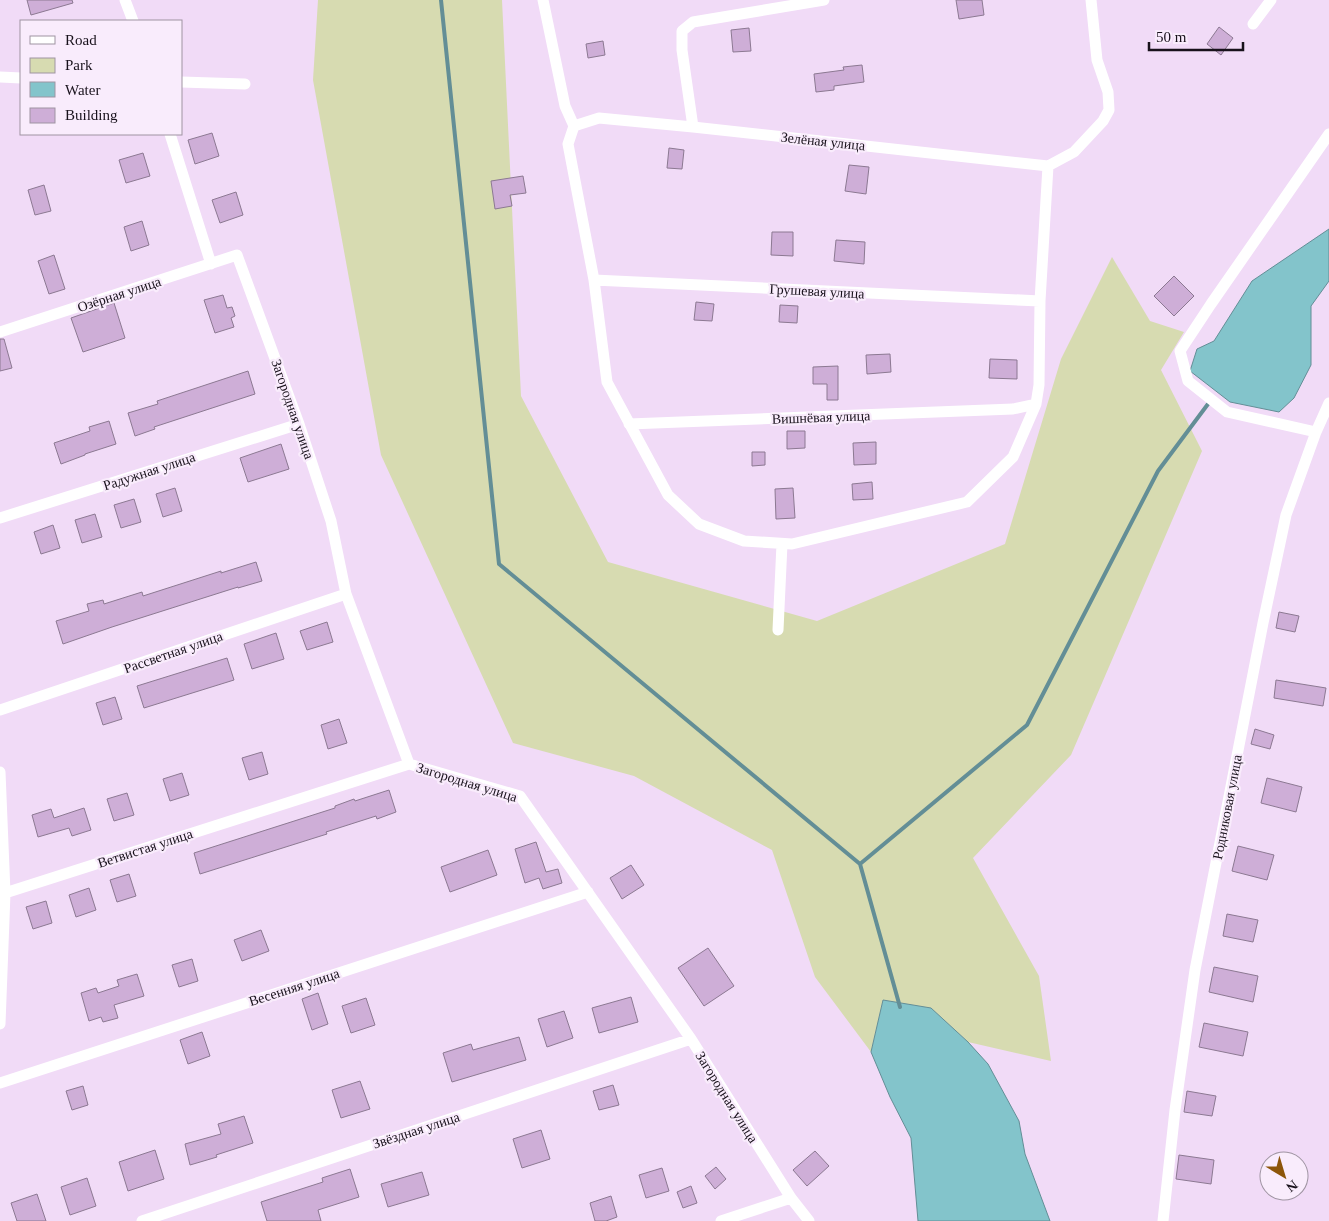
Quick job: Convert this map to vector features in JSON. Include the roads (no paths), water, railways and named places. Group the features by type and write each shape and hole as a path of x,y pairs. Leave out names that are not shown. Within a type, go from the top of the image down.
{"street":[{"path":"125,0 132,20"},
{"path":"542,0 565,106 574,126 568,144 594,280 607,382 668,495 698,524 744,541 782,544 801,542 967,502 1013,457 1036,404 1039,385 1040,301 1048,166 1074,152 1103,121 1109,110 1108,92 1097,60 1091,0"},
{"path":"693,127 682,50 682,31 693,22 824,0"},
{"path":"1253,24 1271,0"},
{"path":"0,77 20,78"},
{"path":"182,82 245,84"},
{"name":"Зелёная улица","path":"574,126 599,118 1048,166"},
{"path":"1316,432 1227,412 1188,381 1180,352 1329,134"},
{"path":"170,135 211,264"},
{"name":"Озёрная улица","path":"0,332 237,255"},
{"name":"Загородная улица","path":"237,255 299,424 331,520 346,594 409,764 520,796 691,1039 791,1198 809,1221"},
{"name":"Грушевая улица","path":"594,280 1040,301"},
{"name":"Родниковая улица","path":"1163,1221 1174,1110 1195,970 1261,632 1286,515 1316,432 1329,403"},
{"name":"Вишнёвая улица","path":"629,424 1013,409 1036,404"},
{"name":"Радужная улица","path":"0,518 299,424"},
{"path":"778,630 782,544"},
{"name":"Рассветная улица","path":"0,710 346,594"},
{"name":"Ветвистая улица","path":"5,893 409,764"},
{"path":"0,772 5,893 0,1024"},
{"name":"Весенняя улица","path":"0,1083 588,892"},
{"name":"Звёздная улица","path":"142,1221 691,1039"},
{"path":"721,1221 791,1198"}],"water":[{"path":"1329,229 1329,281 1311,306 1311,365 1294,398 1279,412 1230,402 1190,371 1197,349 1214,341 1252,281"},
{"path":"883,1000 931,1008 968,1042 988,1064 1019,1121 1025,1154 1050,1221 918,1221 911,1138 890,1097 871,1052"}],"waterway":[{"path":"441,0 499,564 860,864 900,1007"},
{"path":"860,864 1027,725 1158,471 1208,404"}]}
